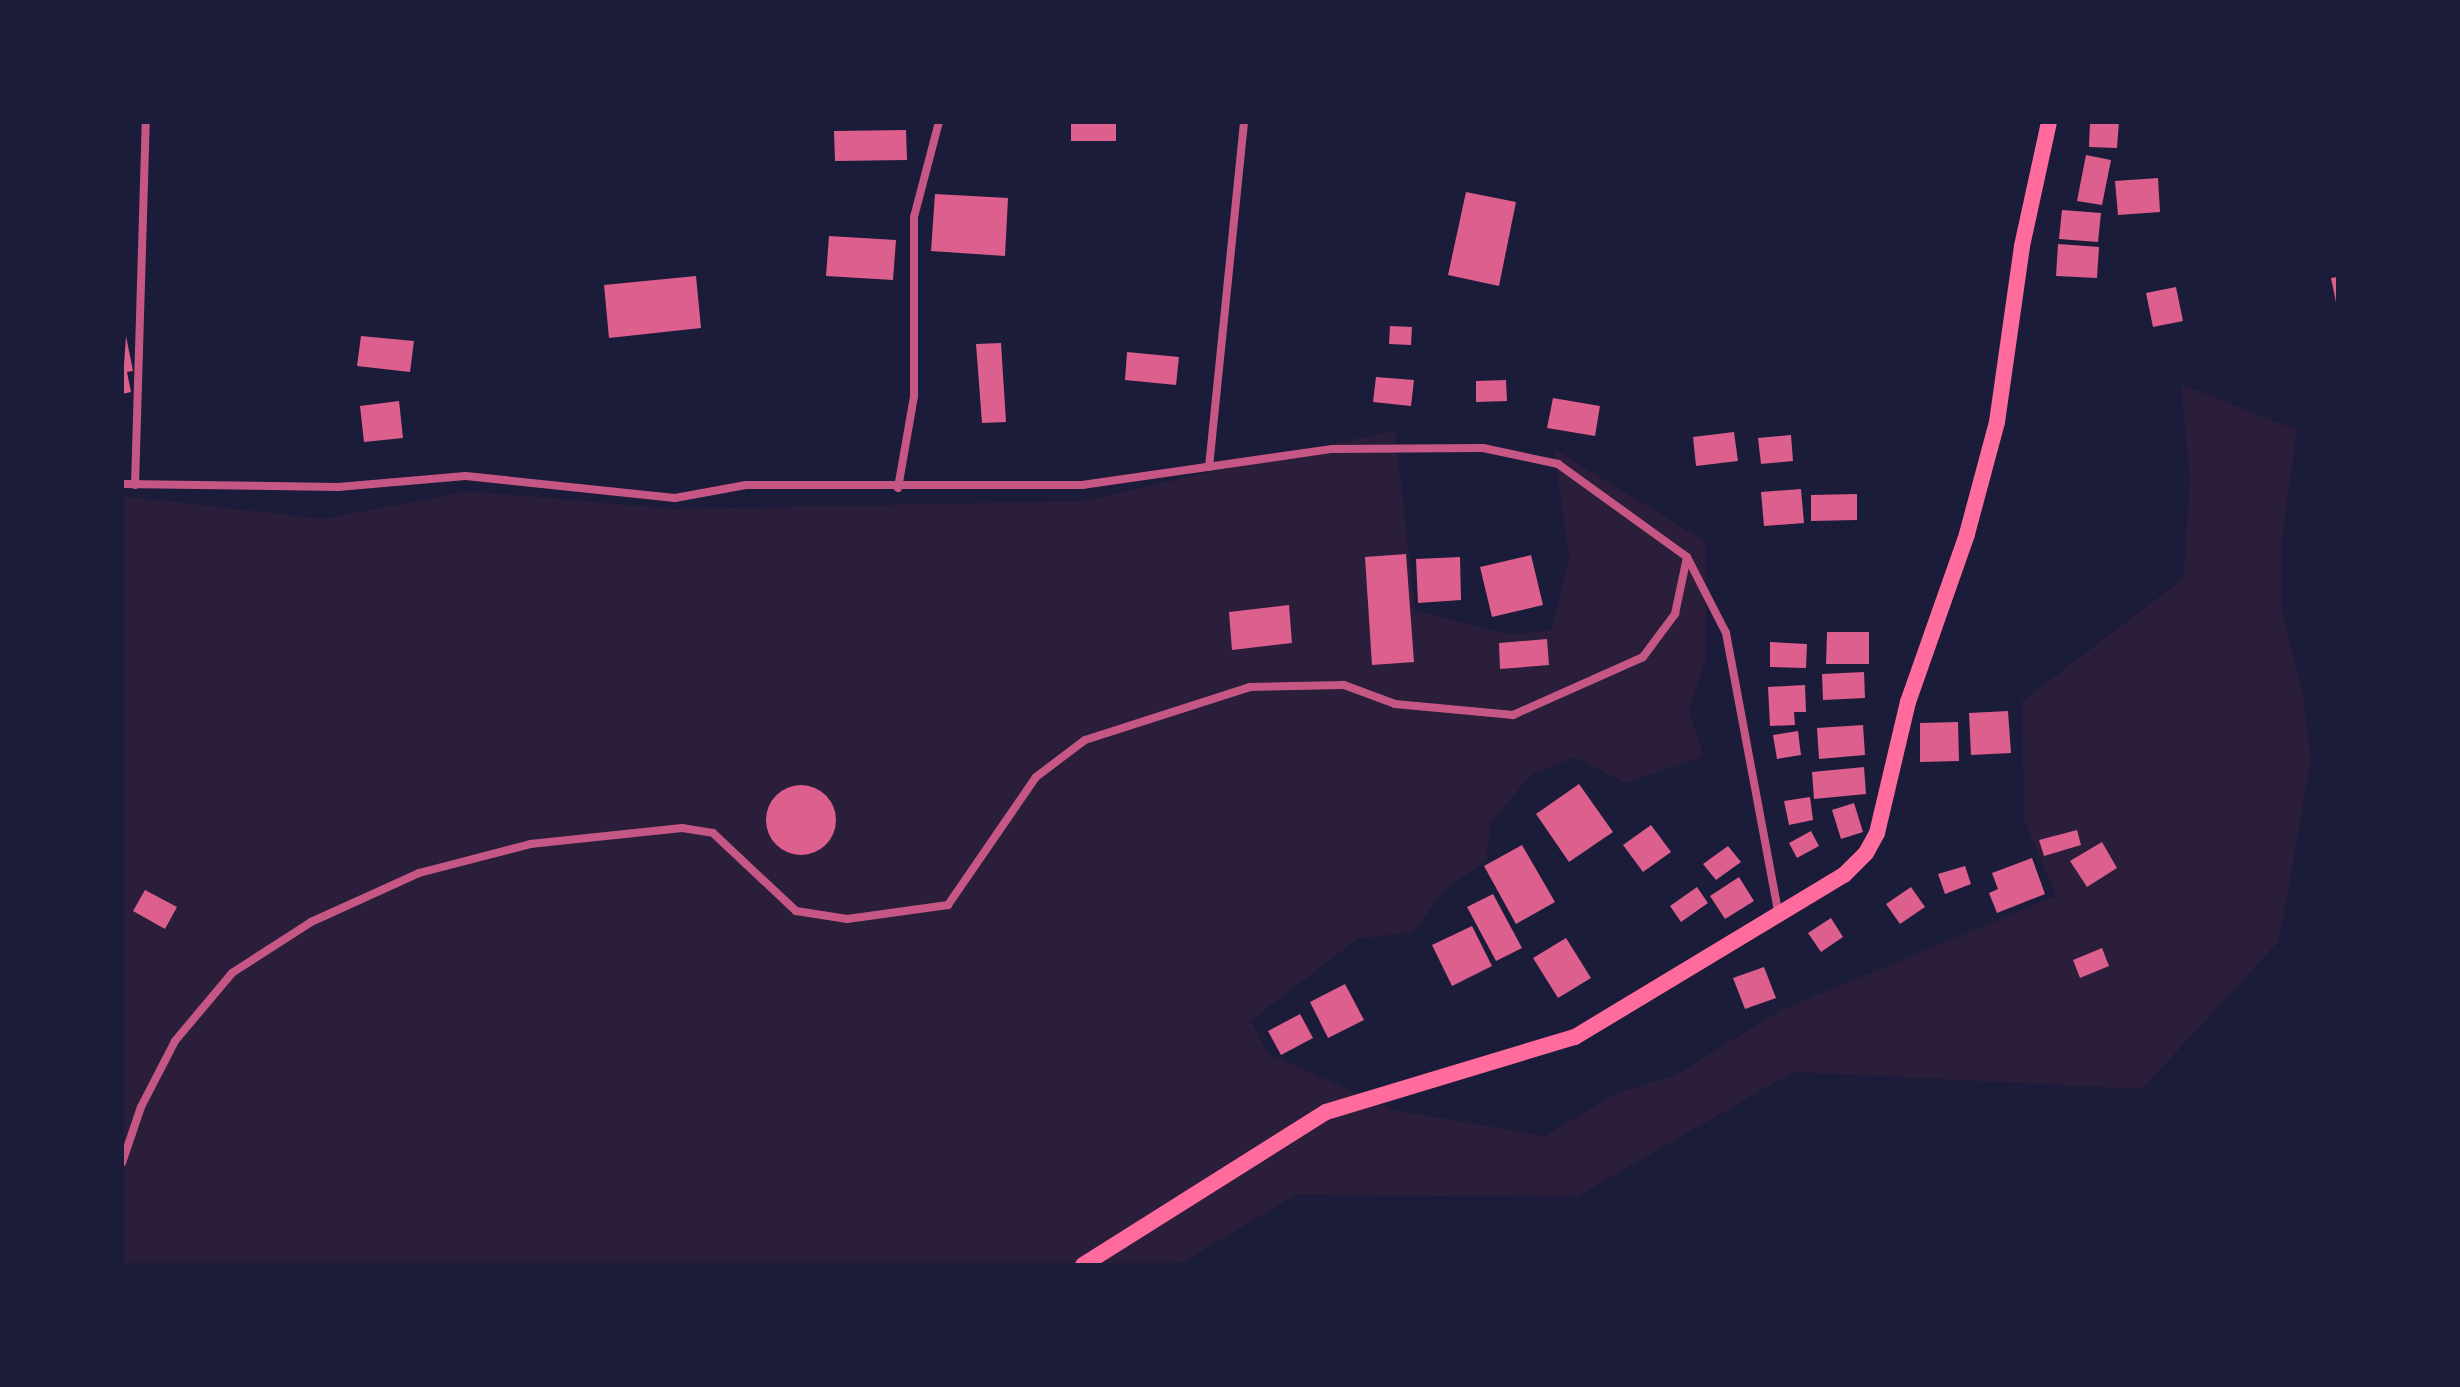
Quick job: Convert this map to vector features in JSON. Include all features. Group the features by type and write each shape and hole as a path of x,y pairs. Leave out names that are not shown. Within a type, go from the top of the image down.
{"main road":[{"path":"1083,1265 1326,1112 1575,1037 1844,875 1877,833 1908,702 1967,534 1997,422 2022,246 2049,122"}],"street":[{"path":"135,485 146,122"},
{"path":"898,488 914,396 914,217 939,122"},
{"path":"1209,467 1244,122"},
{"path":"122,484 338,487 466,476 675,498 746,485 898,488 1082,485 1332,449 1483,448 1558,464 1687,557 1726,633 1778,912"},
{"path":"122,1163 141,1107 175,1041 232,973 311,922 419,873 530,844 682,828 713,833 796,911 847,919 948,905 1036,777 1085,740 1250,687 1344,685 1395,704 1513,715 1643,657 1675,614 1687,557"}],"shaded area":[{"path":"2181,384 2297,430 2282,539 2282,612 2303,694 2311,760 2279,941 2142,1089 1793,1072 1576,1197 1296,1195 1178,1265 122,1265 122,496 323,519 469,491 672,509 1083,501 1395,430 1415,610 1509,635 1552,630 1569,557 1554,449 1706,542 1706,660 1689,711 1704,756 1625,783 1575,757 1532,774 1491,822 1486,861 1444,891 1413,932 1357,939 1251,1021 1267,1053 1394,1110 1545,1136 1617,1093 1676,1075 1781,1010 2056,896 2024,820 2022,701 2183,579 2190,480"}],"building":[{"path":"1071,122 1116,122 1116,141 1071,141"},
{"path":"2090,122 2119,122 2117,148 2089,147"},
{"path":"906,130 907,160 835,161 834,131"},
{"path":"2086,155 2111,160 2102,205 2077,201"},
{"path":"2158,178 2160,212 2118,215 2115,181"},
{"path":"1466,192 1516,202 1499,286 1448,275"},
{"path":"935,194 1008,198 1005,256 931,251"},
{"path":"2062,210 2101,213 2098,242 2059,239"},
{"path":"829,236 896,240 893,280 826,276"},
{"path":"2058,244 2099,247 2097,278 2056,276"},
{"path":"696,276 701,328 609,338 604,285"},
{"path":"2338,277 2338,307 2337,307 2331,278"},
{"path":"2176,287 2183,321 2153,327 2146,293"},
{"path":"1390,326 1412,327 1411,345 1389,344"},
{"path":"126,336 133,371 127,372 131,392 122,394"},
{"path":"361,336 414,341 410,372 357,366"},
{"path":"1001,343 1006,422 982,423 976,344"},
{"path":"1127,352 1179,357 1176,385 1125,380"},
{"path":"1376,377 1414,380 1411,406 1373,402"},
{"path":"1506,380 1507,401 1476,402 1476,381"},
{"path":"1553,398 1600,406 1595,436 1547,428"},
{"path":"399,401 403,438 364,442 360,406"},
{"path":"1734,432 1738,461 1696,466 1693,437"},
{"path":"1791,435 1793,461 1761,464 1758,438"},
{"path":"1801,489 1804,523 1764,526 1761,492"},
{"path":"1857,494 1857,520 1811,521 1811,495"},
{"path":"1406,554 1414,662 1372,665 1365,557"},
{"path":"1531,555 1543,605 1492,617 1480,567"},
{"path":"1460,557 1461,600 1418,603 1416,559"},
{"path":"1289,605 1292,643 1232,650 1229,612"},
{"path":"1827,632 1869,632 1869,664 1826,664"},
{"path":"1547,639 1549,665 1500,669 1499,643"},
{"path":"1770,642 1807,644 1806,668 1770,667"},
{"path":"1864,672 1865,698 1823,700 1822,674"},
{"path":"1805,685 1806,712 1794,712 1795,725 1770,726 1768,687"},
{"path":"2008,711 2011,753 1971,755 1969,713"},
{"path":"1958,722 1959,761 1920,762 1920,723"},
{"path":"1863,725 1865,755 1819,759 1817,728"},
{"path":"1798,731 1801,755 1777,759 1773,735"},
{"path":"1864,767 1866,794 1814,799 1812,772"},
{"path":"1579,784 1613,832 1569,862 1536,814"},
{"path":"801,785 826,795 836,820 826,845 801,855 776,845 766,820 776,795"},
{"path":"1810,797 1813,820 1789,825 1784,801"},
{"path":"1854,803 1863,832 1841,839 1832,810"},
{"path":"1651,825 1671,852 1643,872 1623,845"},
{"path":"2077,830 2081,845 2044,856 2039,840"},
{"path":"1811,831 1819,846 1797,858 1789,843"},
{"path":"2102,842 2117,868 2087,887 2070,861"},
{"path":"1522,845 1555,902 1516,924 1484,866"},
{"path":"1728,846 1741,862 1716,880 1703,864"},
{"path":"2032,858 2045,894 1997,913 1989,893 1998,889 1992,873"},
{"path":"1965,866 1971,884 1945,894 1938,874"},
{"path":"1739,877 1754,901 1725,919 1710,896"},
{"path":"1697,887 1708,903 1681,922 1670,906"},
{"path":"1911,887 1925,907 1900,924 1886,904"},
{"path":"145,890 177,907 165,929 133,911"},
{"path":"1493,894 1522,948 1496,961 1467,907"},
{"path":"1831,918 1843,937 1821,952 1808,933"},
{"path":"1472,926 1492,966 1452,986 1432,945"},
{"path":"1566,938 1591,978 1558,998 1533,958"},
{"path":"2102,948 2109,966 2080,978 2073,960"},
{"path":"1764,967 1776,998 1745,1009 1733,978"},
{"path":"1345,984 1364,1020 1328,1038 1310,1002"},
{"path":"1300,1014 1313,1038 1281,1055 1268,1031"}]}
